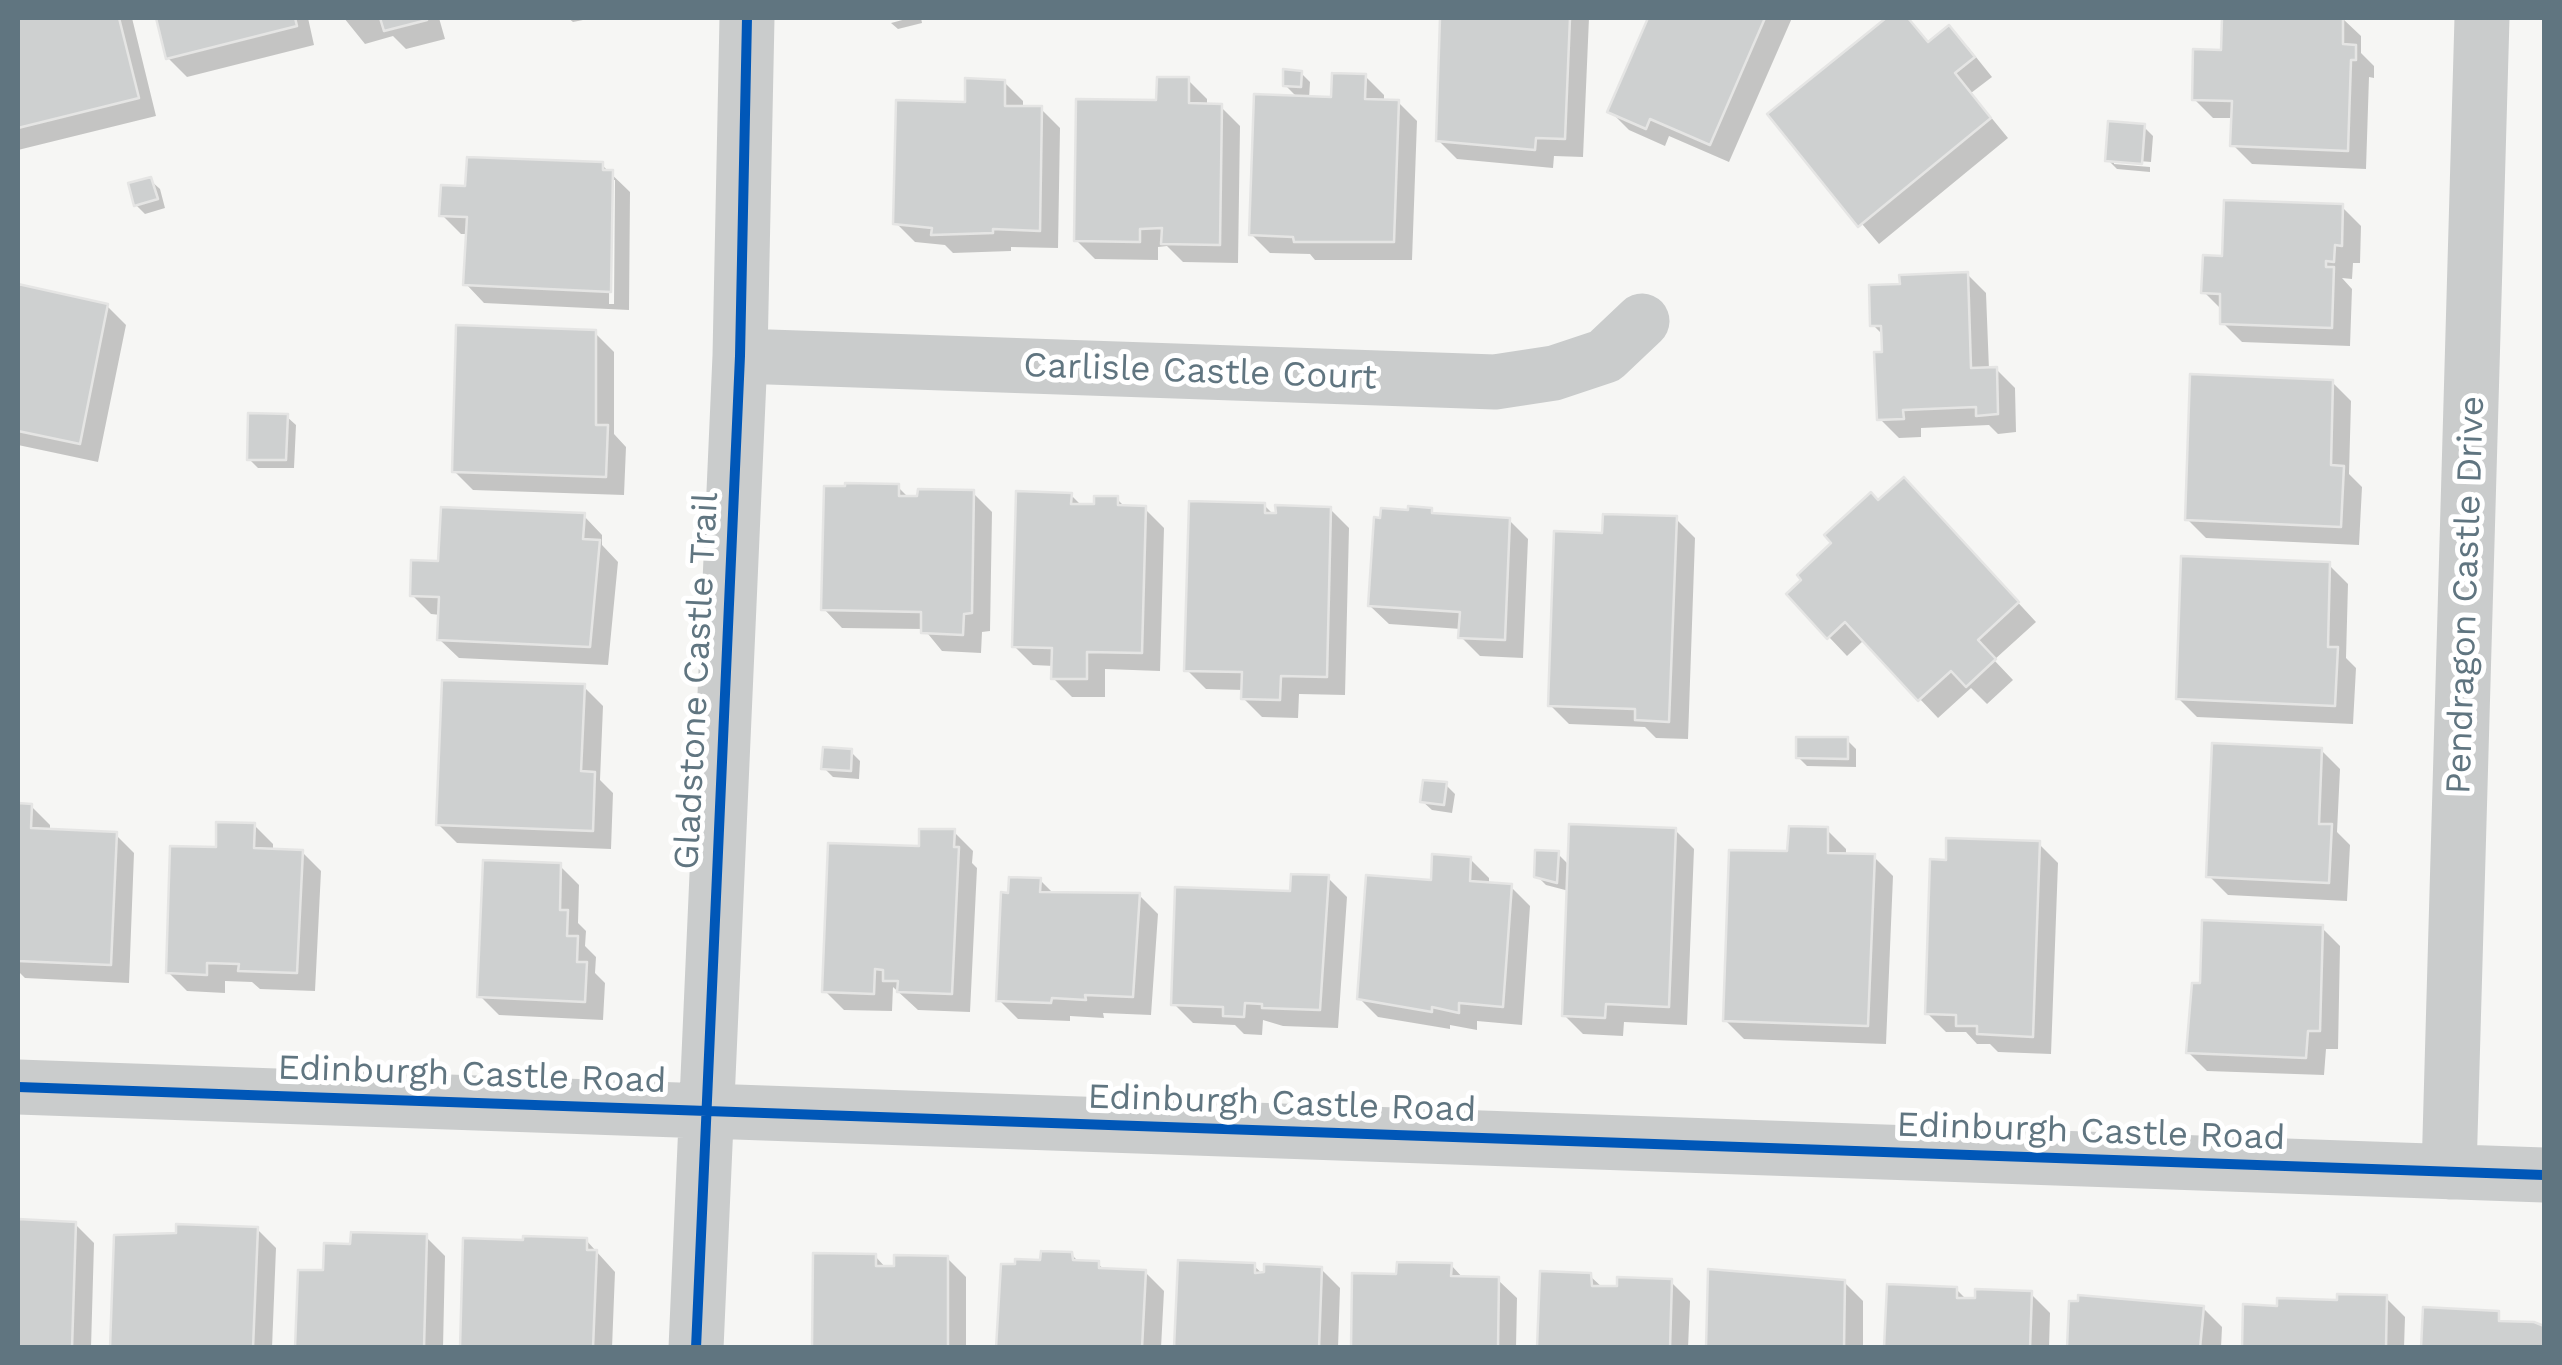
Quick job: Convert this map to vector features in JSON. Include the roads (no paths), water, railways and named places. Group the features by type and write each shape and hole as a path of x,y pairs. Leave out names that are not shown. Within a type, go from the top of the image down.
{"street":[{"name":"Gladstone Castle Trail","path":"696,1348 740,356 747,18"},
{"name":"Pendragon Castle Drive","path":"2449,1172 2482,18"},
{"name":"Carlisle Castle Court","path":"740,356 1496,382 1554,374 1605,356 1642,320"},
{"name":"Edinburgh Castle Road","path":"18,1087 2544,1175"}]}
